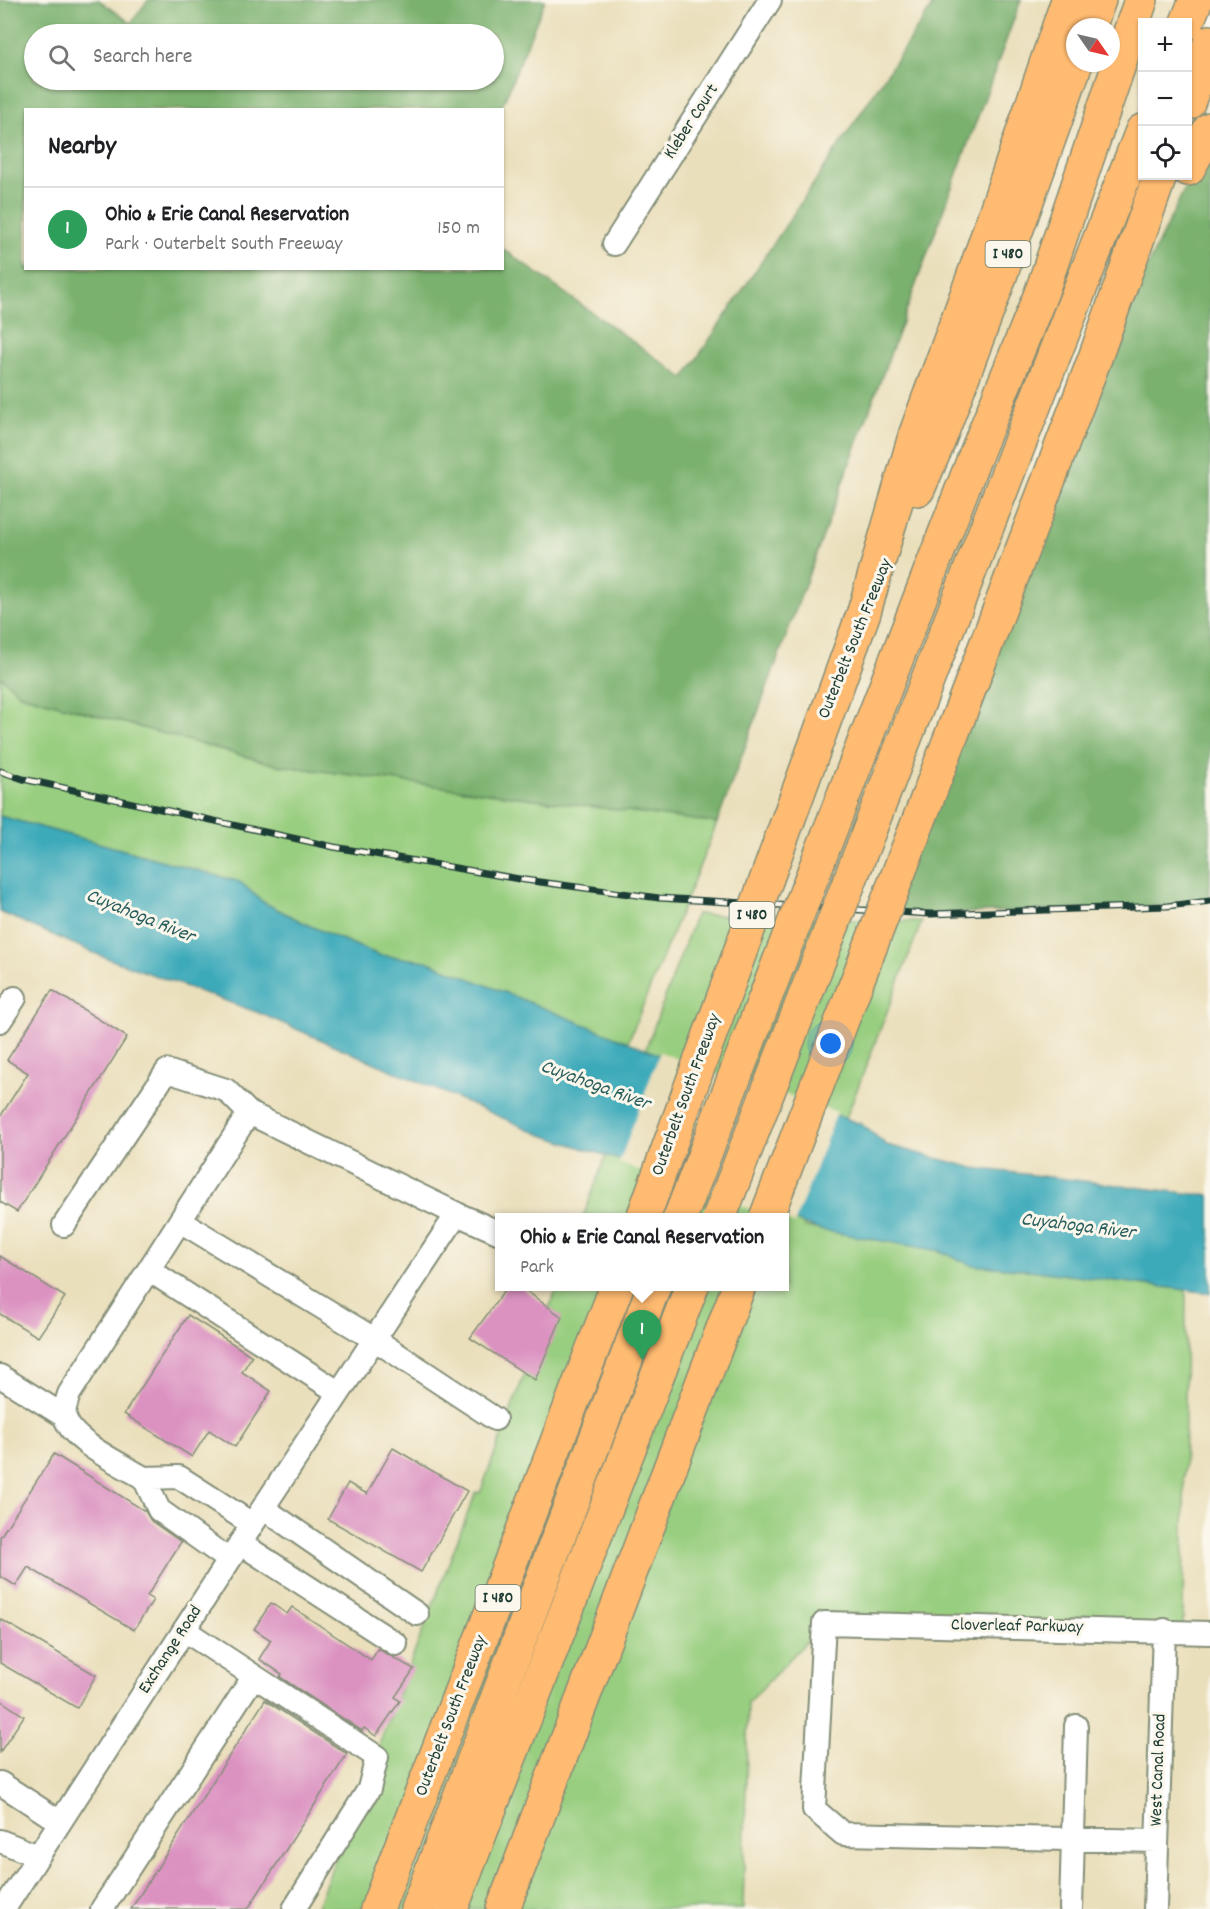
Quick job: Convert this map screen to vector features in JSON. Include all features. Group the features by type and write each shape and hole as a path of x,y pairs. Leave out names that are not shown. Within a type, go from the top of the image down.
{"highway":[{"path":"926,441 974,275 1068,0"},
{"path":"1092,18 1099,0"},
{"path":"682,1213 975,456 1042,291 1141,0"},
{"path":"1189,18 1196,0"},
{"path":"1192,92 1210,42"},
{"name":"Outerbelt South Freeway","path":"645,1213 926,441 1073,72"},
{"path":"1192,162 1210,129"},
{"path":"721,1213 1138,144"},
{"path":"768,1213 962,710 1095,358 1159,180"},
{"path":"1145,217 1178,180"},
{"name":"Outerbelt South Freeway","path":"377,1909 615,1291"},
{"path":"417,1909 652,1291"},
{"path":"451,1909 690,1291"},
{"path":"503,1909 737,1291"}],"street":[{"name":"Kleber Court","path":"614,244 770,0"},
{"path":"0,1021 15,998"},
{"path":"64,1225 167,1071 226,1090 249,1113 495,1231"},
{"path":"64,1416 69,1394 249,1113"},
{"name":"Exchange Road","path":"4,1909 258,1516 457,1214"},
{"path":"180,1221 374,1339 495,1419"},
{"path":"149,1270 339,1392"},
{"path":"0,1377 64,1416 79,1438 144,1478 179,1477 258,1516 417,1614"},
{"path":"144,1478 159,1510 396,1644"},
{"name":"Cloverleaf Parkway","path":"1073,1839 843,1834 814,1809 824,1623 1164,1630 1210,1633"},
{"path":"184,1630 377,1757 369,1789 294,1909"},
{"name":"West Canal Road","path":"1155,1909 1164,1630"},
{"path":"102,1909 254,1676"},
{"path":"1071,1909 1076,1726"},
{"path":"0,1783 60,1822"},
{"path":"1073,1839 1157,1841"},
{"path":"0,1841 38,1856"}],"green space":[{"path":"0,0 99,0 131,23 148,0 545,0 501,108 24,108 24,270 504,270 504,250 684,378 936,0 1021,0 717,823 277,765 20,694 0,676"},
{"path":"1210,136 1210,901 1167,906 930,914 879,910 1100,364 1189,180 1192,180 1192,173"},
{"path":"0,676 20,694 277,765 717,823 628,1042 426,961 379,955 308,925 263,902 240,882 0,816"},
{"path":"696,914 787,919 922,921 804,1227 940,1251 972,1265 1186,1290 1183,1631 824,1623 748,1703 743,1909 316,1909 476,1492 480,1493 556,1291 789,1291 789,1213 584,1213"}],"water":[{"name":"Cuyahoga River","path":"0,816 240,882 263,902 308,925 378,955 426,961 728,1082 776,1094 861,1124 887,1145 974,1168 1210,1196 1210,1293 971,1265 940,1251 820,1230 789,1219 789,1213 773,1213 688,1182 542,1135 259,1013 101,956 0,912"}],"pier":[{"path":"660,1052 729,1079 777,1091 837,1112 794,1224 789,1222 789,1213 762,1213 619,1163"}],"building":[{"path":"52,990 127,1037 17,1212 0,1202 0,1117 28,1073 7,1060"},
{"path":"0,1256 65,1297 38,1337 0,1314"},
{"path":"504,1291 526,1291 562,1317 535,1380 470,1338"},
{"path":"188,1315 252,1356 242,1372 271,1391 235,1447 209,1430 192,1457 124,1414"},
{"path":"393,1448 467,1491 421,1572 328,1519 348,1483 367,1494"},
{"path":"54,1454 145,1511 151,1521 181,1542 147,1596 153,1600 134,1630 28,1567 16,1586 0,1576 0,1537"},
{"path":"271,1603 287,1614 292,1607 371,1660 378,1649 414,1669 395,1697 400,1701 376,1736 364,1728 362,1731 280,1677 282,1674 259,1659 271,1640 254,1629"},
{"path":"0,1619 96,1675 77,1708 0,1663"},
{"path":"0,1700 24,1716 0,1752"},
{"path":"265,1700 347,1754 248,1909 131,1909"}],"railway":[{"path":"0,771 23,779 334,847 525,880 659,898 930,914 1167,906 1210,901"}],"place":[{"name":"Ohio & Erie Canal Reservation","path":"642,1360"}]}
